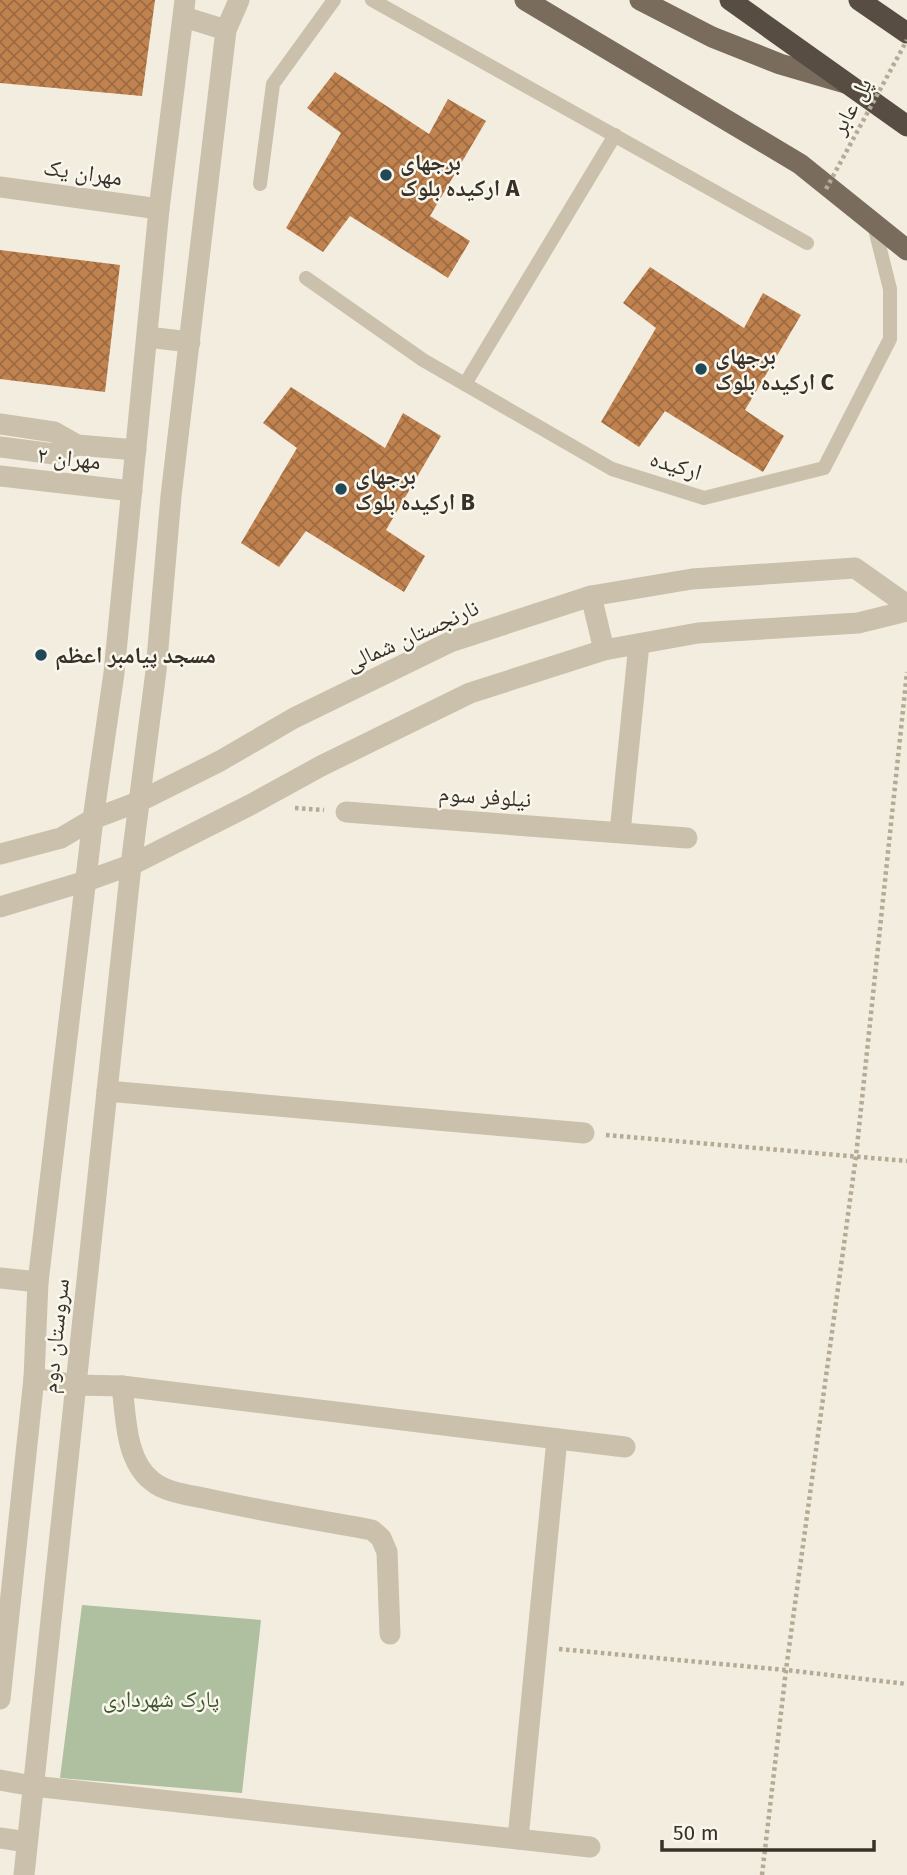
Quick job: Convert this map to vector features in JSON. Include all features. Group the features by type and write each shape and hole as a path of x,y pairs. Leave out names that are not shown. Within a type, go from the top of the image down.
{"highway":[{"path":"730,0 907,126"},
{"path":"859,0 907,33"}],"main road":[{"path":"525,0 800,164 907,250"},
{"path":"640,0 712,37 780,64 845,83"}],"street":[{"name":"سروستان دوم","path":"24,1875 131,864 156,671 171,496 226,30 239,0"},
{"name":"سروستان دوم","path":"0,1699 5,1595 34,1378 38,1282 93,819 114,673 159,208 185,9"},
{"path":"185,9 226,30"},
{"name":"مهران یک","path":"0,187 159,208"},
{"path":"147,337 190,342"},
{"path":"0,424 54,432 77,444 136,450"},
{"path":"0,447 54,454 77,444"},
{"name":"مهران ۲","path":"0,476 132,491"},
{"name":"نارنجستان شمالی","path":"0,854 61,838 93,819 138,802 220,761 295,718 450,642 591,596 692,579 855,568 907,605"},
{"path":"591,596 604,650"},
{"path":"0,907 86,881 131,864 470,693 604,650 698,633 858,623 907,611"},
{"path":"620,832 639,644"},
{"name":"نیلوفر سوم","path":"346,812 687,838"},
{"path":"107,1091 584,1133"},
{"path":"0,1278 38,1282"},
{"path":"34,1378 76,1385 122,1385 625,1447"},
{"path":"122,1385 128,1432 135,1457 151,1481 167,1489 263,1511 372,1530 381,1538 387,1552 390,1634"},
{"path":"518,1839 556,1439"},
{"path":"0,1780 33,1786 590,1847"},
{"path":"0,1838 27,1842"}],"lane":[{"path":"260,184 273,83 334,0"},
{"path":"372,0 807,243"},
{"path":"465,384 615,135"},
{"name":"ارکیده","path":"306,278 423,360 612,469 704,498 824,468 890,339 890,289 874,225"}],"path":[{"name":"پل عابر","path":"826,189 907,40"},
{"path":"762,1875 786,1670 856,1156 907,672"},
{"path":"584,1133 907,1161"},
{"path":"537,1647 786,1670 907,1685"}],"green space":[{"name":"پارک شهرداری","path":"82,1605 261,1620 242,1793 60,1778"}],"building":[{"path":"0,0 155,0 142,96 0,83"},
{"name":"برجهای ارکیده بلوک A","path":"335,72 429,134 448,99 486,121 430,216 470,241 448,278 350,216 323,252 286,228 341,133 307,108"},
{"path":"0,250 120,265 105,392 0,379"},
{"name":"برجهای ارکیده بلوک C","path":"650,267 744,328 763,293 801,315 745,410 784,436 763,472 665,411 639,447 601,422 656,328 623,303"},
{"name":"برجهای ارکیده بلوک B","path":"291,387 385,448 403,413 441,436 386,530 425,556 404,592 306,531 279,567 241,543 297,448 263,423"}],"place":[{"name":"برجهای ارکیده بلوک A","path":"386,175"},
{"name":"برجهای ارکیده بلوک C","path":"701,369"},
{"name":"برجهای ارکیده بلوک B","path":"341,489"},
{"name":"مسجد پیامبر اعظم","path":"41,655"}]}
